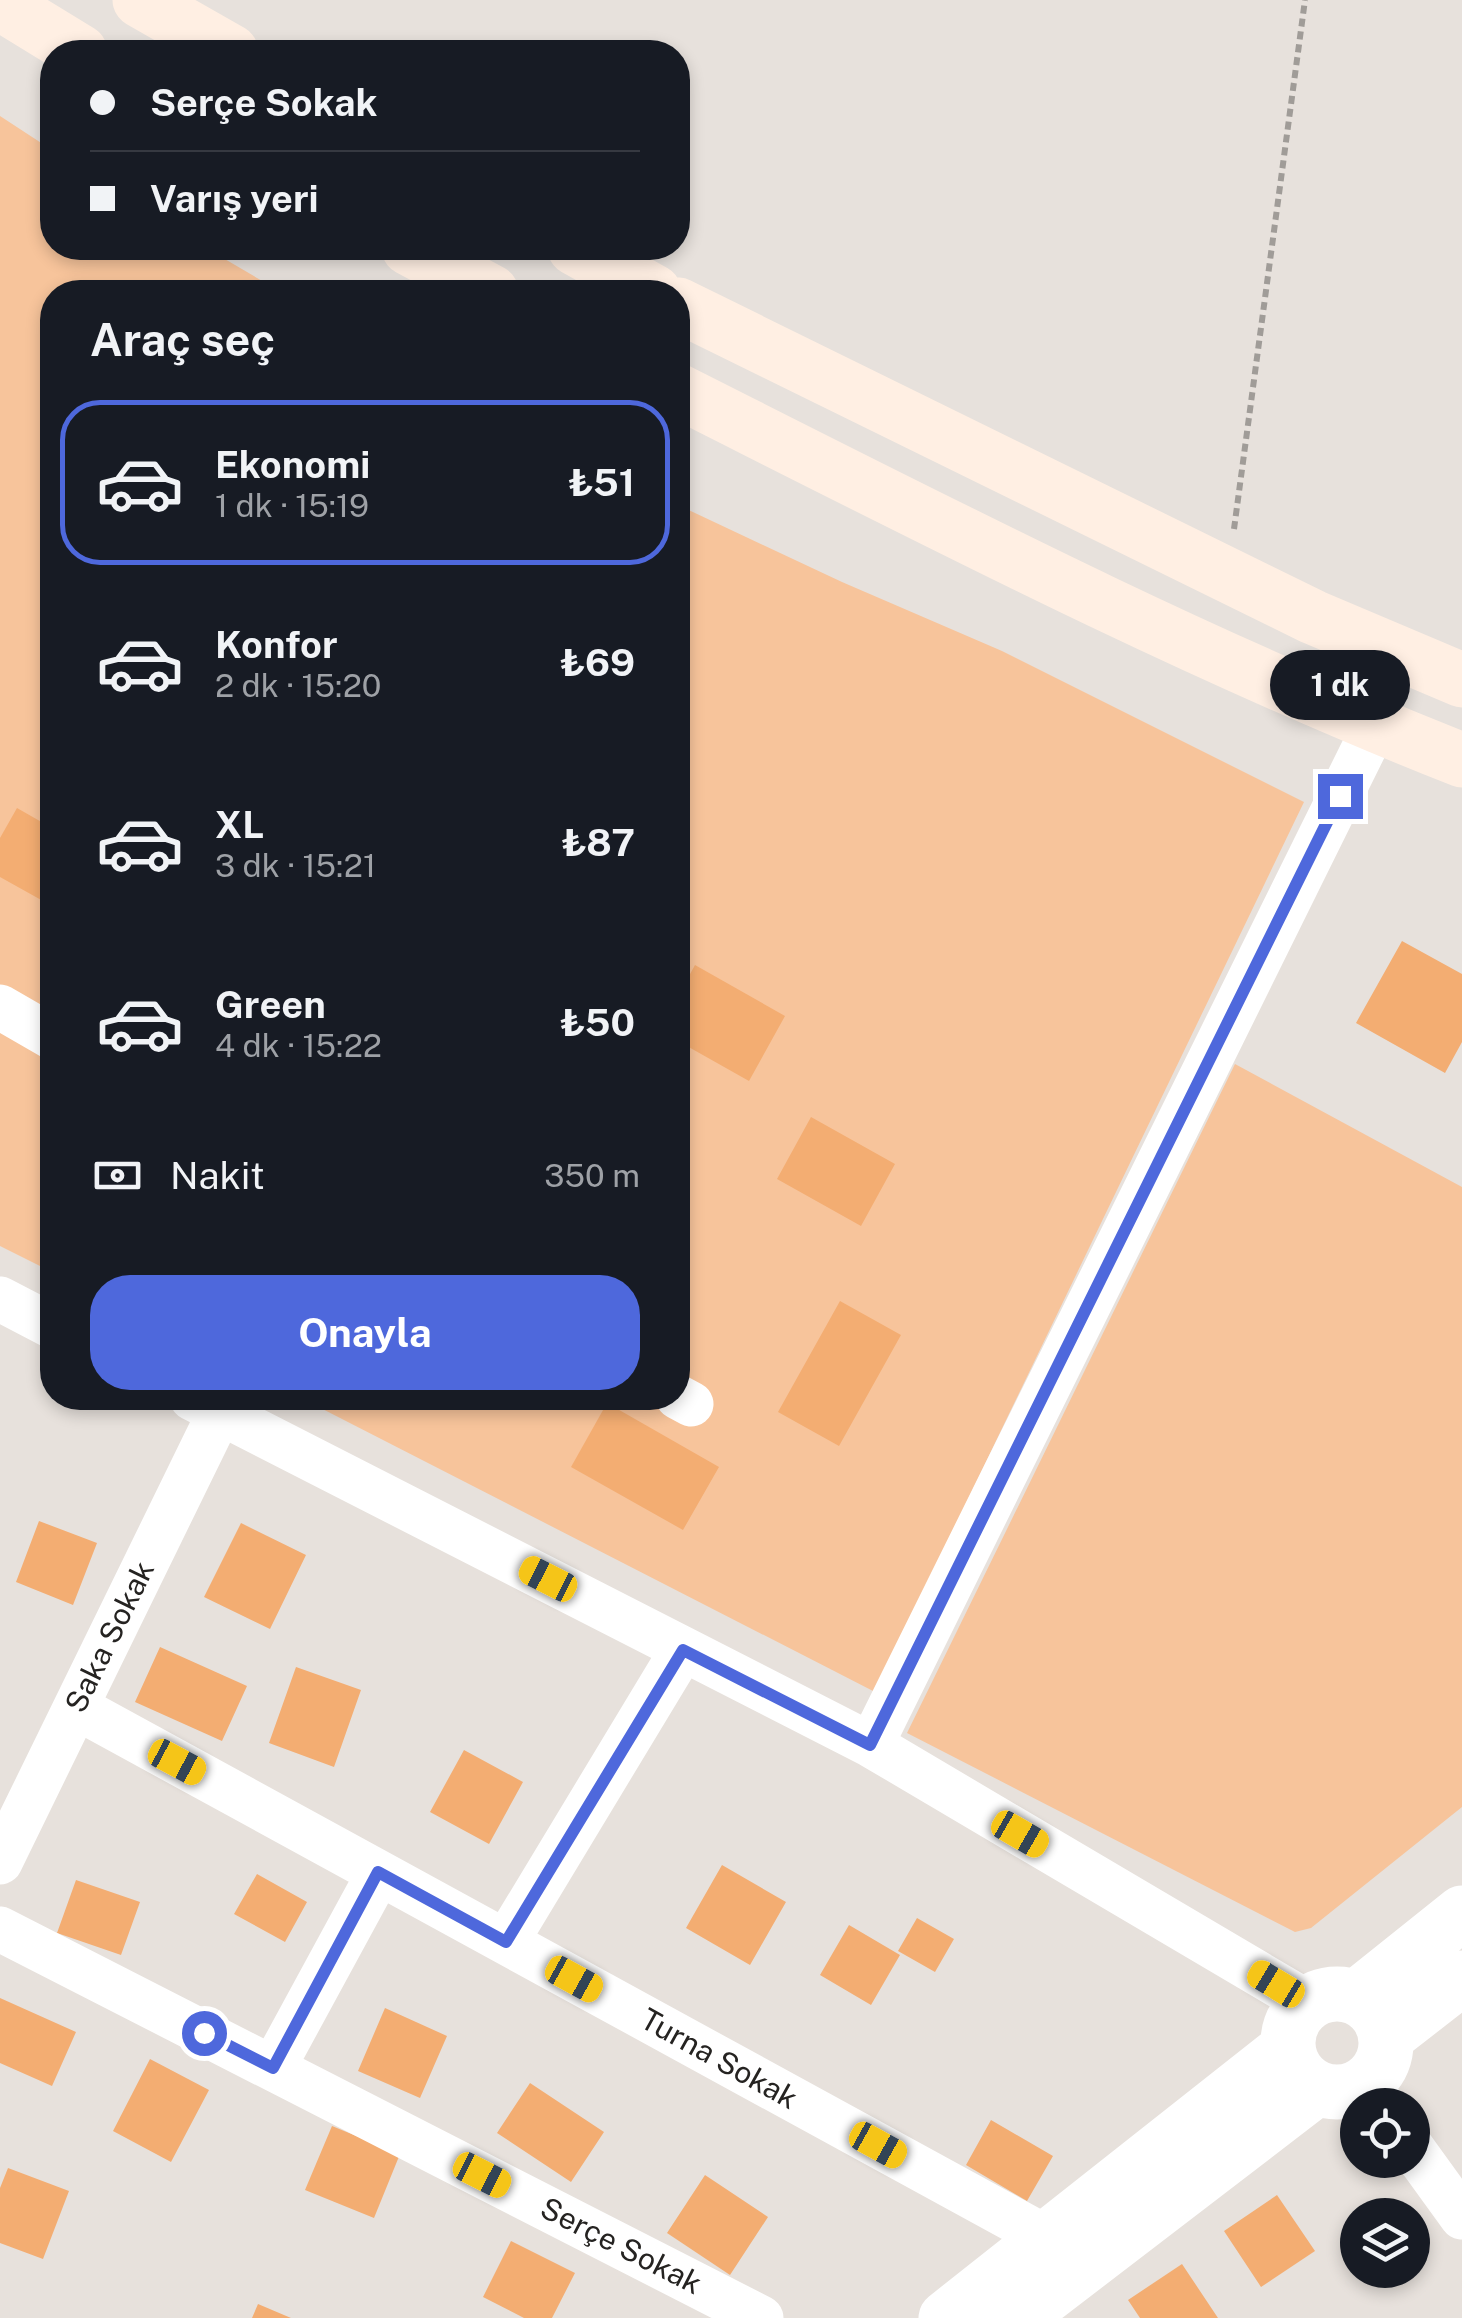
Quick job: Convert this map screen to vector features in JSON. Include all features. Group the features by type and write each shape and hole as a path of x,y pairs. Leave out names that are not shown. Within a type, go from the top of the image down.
{"main road":[{"path":"140,0 210,40"},
{"path":"0,3 60,40"},
{"path":"431,260 469,280"},
{"path":"596,260 632,280"},
{"path":"690,311 1313,617 1462,680"},
{"path":"690,397 1152,628 1374,726 1462,760"}],"street":[{"path":"870,1745 1374,726"},
{"path":"0,1007 40,1030"},
{"path":"0,1299 40,1320"},
{"name":"Saka Sokak","path":"0,1862 76,1707 204,1410"},
{"path":"216,1410 870,1745 1343,2052"},
{"path":"506,1942 683,1650"},
{"name":"Turna Sokak","path":"76,1707 1047,2238"},
{"path":"273,2068 378,1872"},
{"path":"1017,2318 1343,2052 1462,1913"},
{"name":"Serçe Sokak","path":"0,1929 760,2318"},
{"path":"946,2318 1047,2238 1462,1978"},
{"path":"1430,2173 1462,2218"}],"path":[{"path":"1227,575 1305,0"}],"shaded area":[{"path":"0,116 40,142 40,260 226,260 261,280 40,280 40,1266 0,1246"},
{"path":"690,511 1002,651 1304,802 875,1692 324,1410 690,1410"},
{"path":"1235,1064 1462,1187 1462,1807 1311,1928 1295,1932 907,1733"}],"building":[{"path":"17,808 40,821 40,899 0,877 0,838"},
{"path":"1402,941 1462,974 1462,1042 1445,1073 1356,1023"},
{"path":"695,965 785,1016 749,1081 690,1048 690,974"},
{"path":"811,1117 895,1164 861,1226 777,1179"},
{"path":"840,1301 901,1335 839,1446 778,1412"},
{"path":"603,1410 619,1410 719,1467 683,1530 571,1467"},
{"path":"39,1521 97,1543 73,1605 16,1582"},
{"path":"241,1523 306,1555 270,1629 204,1597"},
{"path":"160,1647 247,1686 222,1741 135,1702"},
{"path":"296,1667 361,1690 334,1767 269,1743"},
{"path":"464,1750 523,1782 489,1844 430,1812"},
{"path":"722,1865 786,1902 750,1965 686,1928"},
{"path":"257,1874 307,1902 285,1942 234,1914"},
{"path":"76,1880 140,1902 121,1955 57,1933"},
{"path":"917,1918 954,1939 935,1972 898,1951"},
{"path":"849,1925 900,1955 871,2005 820,1975"},
{"path":"0,1998 76,2032 52,2086 0,2063"},
{"path":"385,2008 447,2036 420,2098 358,2071"},
{"path":"150,2059 209,2090 171,2162 113,2131"},
{"path":"530,2083 604,2132 571,2182 497,2133"},
{"path":"991,2120 1053,2156 1027,2201 966,2165"},
{"path":"332,2126 400,2154 374,2218 305,2190"},
{"path":"8,2168 69,2191 43,2259 0,2243 0,2188"},
{"path":"705,2175 768,2217 730,2275 667,2233"},
{"path":"1277,2195 1315,2251 1261,2287 1224,2231"},
{"path":"511,2241 575,2273 552,2318 524,2318 483,2297"},
{"path":"1182,2264 1218,2318 1140,2318 1128,2300"},
{"path":"258,2304 291,2318 252,2318"}],"route":[{"path":"204,2033 273,2068 378,1872 506,1942 683,1650 870,1745 1340,796"}]}
